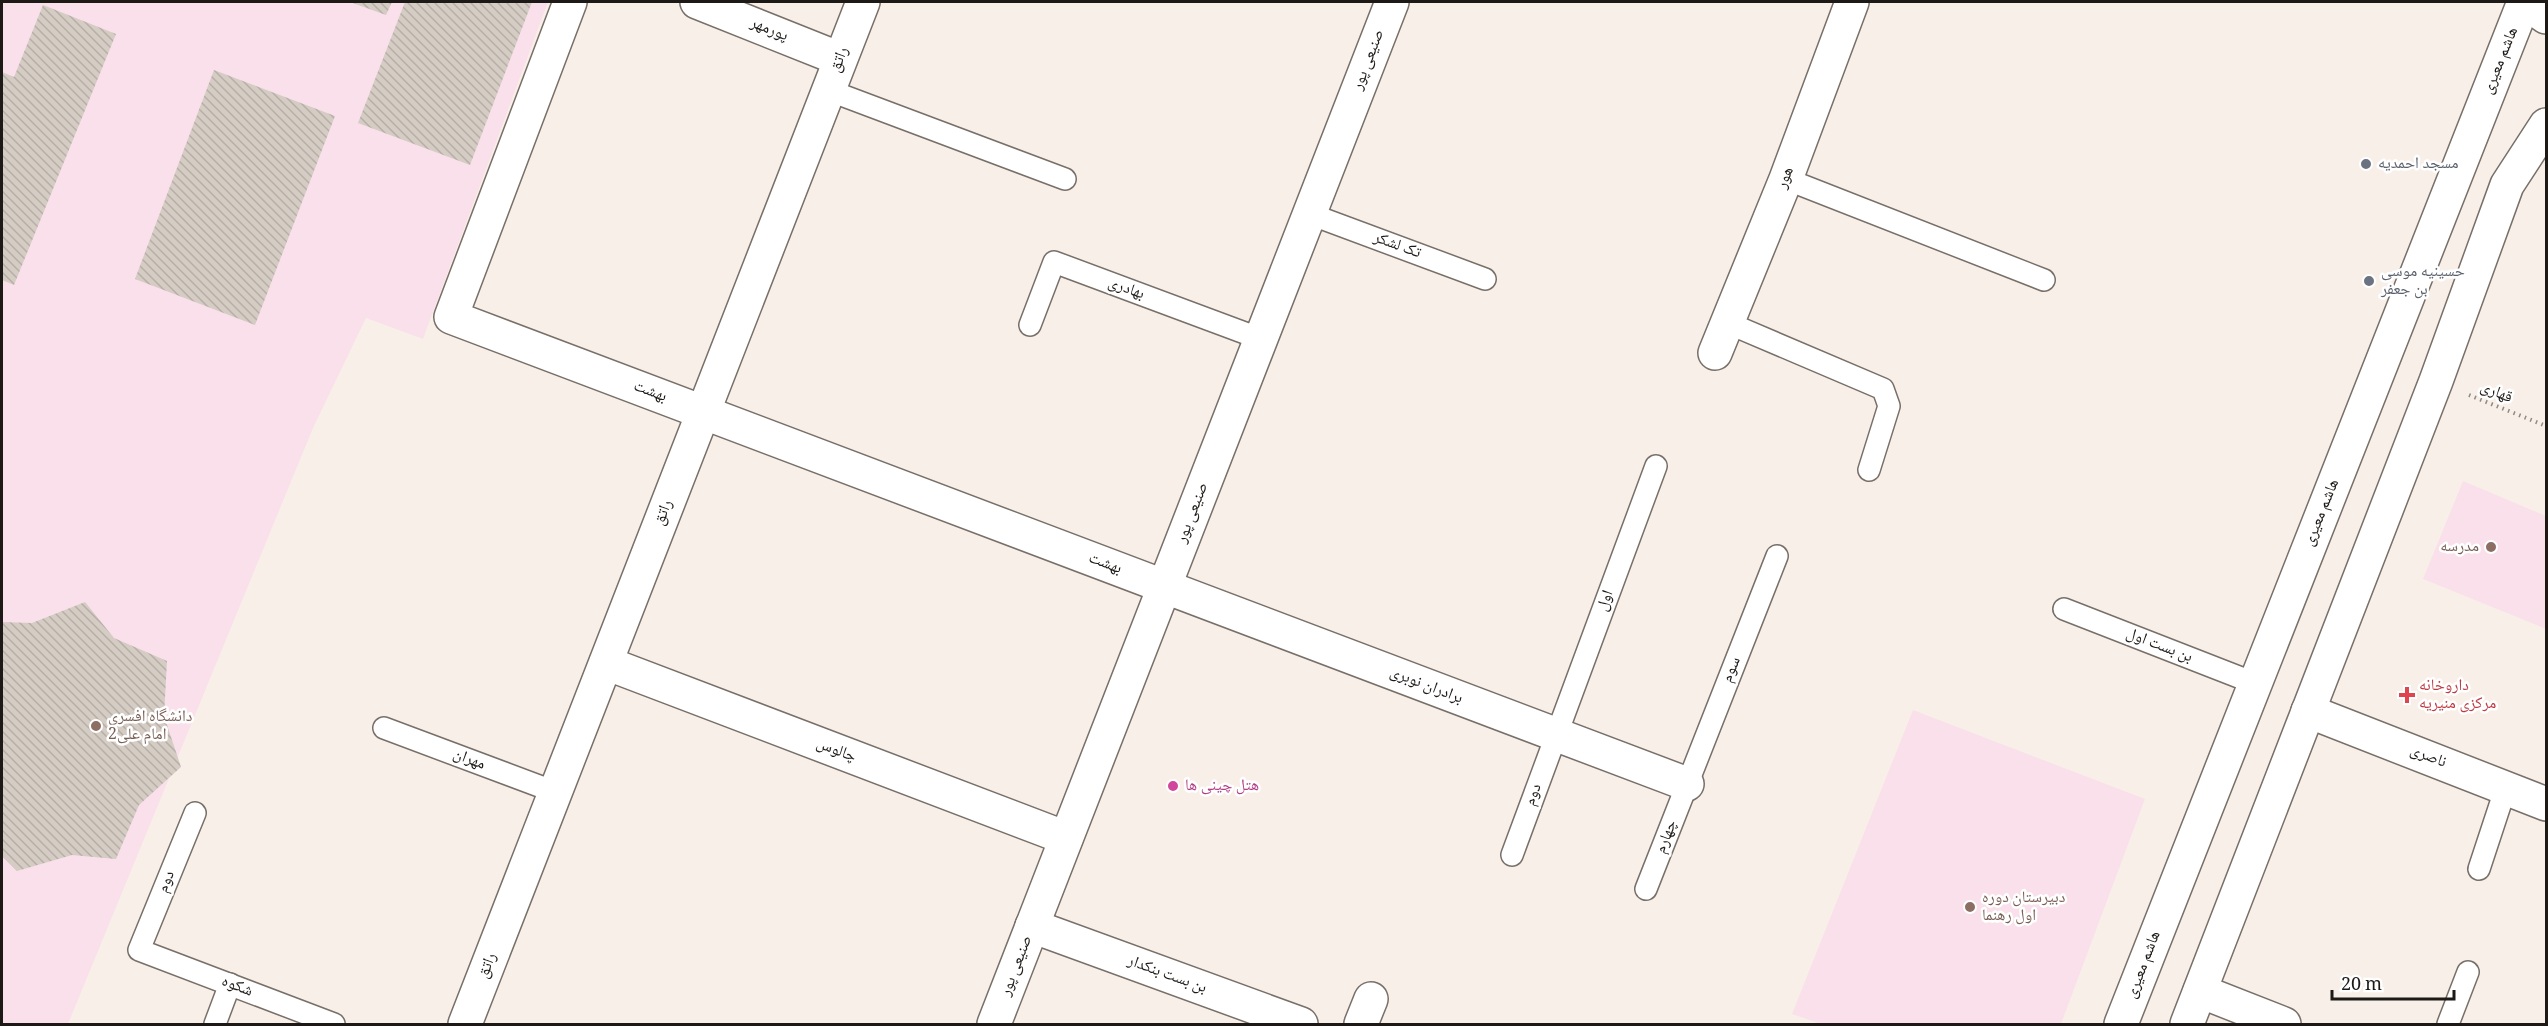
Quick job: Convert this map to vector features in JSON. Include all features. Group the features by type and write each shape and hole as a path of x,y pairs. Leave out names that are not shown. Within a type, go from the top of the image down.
{"street":[{"name":"بهشت","path":"570,2 451,317 1165,587"},
{"name":"پورمهر","path":"697,2 840,58"},
{"name":"راتق","path":"465,1024 863,2"},
{"name":"صنیعی پور","path":"994,1024 1392,2"},
{"name":"هور","path":"1715,353 1786,179 1852,2"},
{"path":"2525,2 2547,17"},
{"name":"هاشم معیری","path":"2121,1024 2525,2"},
{"path":"2187,1024 2436,381 2507,185 2547,125"},
{"name":"برادران نوبری","path":"1165,587 1687,784"},
{"name":"چالوس","path":"606,663 1066,838"},
{"name":"ناصری","path":"2308,711 2547,804"},
{"name":"بن بست بنکدار","path":"1032,926 1301,1024"},
{"path":"2200,991 2284,1024"}],"lane":[{"path":"828,90 1065,179"},
{"path":"1786,179 2044,280"},
{"name":"تک لشکر","path":"1310,214 1485,279"},
{"name":"بهادری","path":"1030,325 1054,262 1260,339"},
{"path":"1728,323 1883,389 1889,406 1869,470"},
{"name":"اول","path":"1556,735 1656,466"},
{"name":"سوم","path":"1687,784 1777,556"},
{"name":"بن بست اول","path":"2064,609 2254,683"},
{"name":"مهران","path":"384,728 555,792"},
{"name":"دوم","path":"1512,855 1556,735"},
{"name":"چهارم","path":"1646,889 1687,784"},
{"path":"2479,869 2506,787"},
{"name":"دوم","path":"139,950 195,813"},
{"name":"شکوه","path":"139,950 334,1024"},
{"path":"2448,1024 2468,972"},
{"path":"215,1024 230,984"}],"path":[{"name":"قهاری","path":"2436,381 2547,426"}],"shaded area":[{"name":"دانشگاه افسری امام علی2","path":"2,2 548,2 423,339 366,318 313,428 68,1024 2,1024"},
{"name":"مدرسه","path":"2463,481 2546,516 2546,629 2423,579"},
{"name":"دبیرستان دوره اول رهنما","path":"1913,710 2145,799 2061,1024 1821,1024 1792,1014"}],"building":[{"path":"350,2 392,2 386,15"},
{"path":"405,2 532,2 470,165 358,123"},
{"path":"43,5 116,34 14,285 2,280 2,72 14,77"},
{"path":"214,70 335,116 255,325 135,279"},
{"path":"85,602 114,638 167,661 164,716 181,767 139,805 116,859 72,855 17,871 2,856 2,622 32,623"}],"place":[{"name":"مسجد احمدیه","path":"2366,164"},
{"name":"حسینیه موسی بن جعفر","path":"2369,281"},
{"name":"مدرسه","path":"2491,547"},
{"name":"داروخانه مرکزی منیریه","path":"2407,695"},
{"name":"دانشگاه افسری امام علی2","path":"96,726"},
{"name":"هتل چینی ها","path":"1173,786"},
{"name":"دبیرستان دوره اول رهنما","path":"1970,907"}]}
